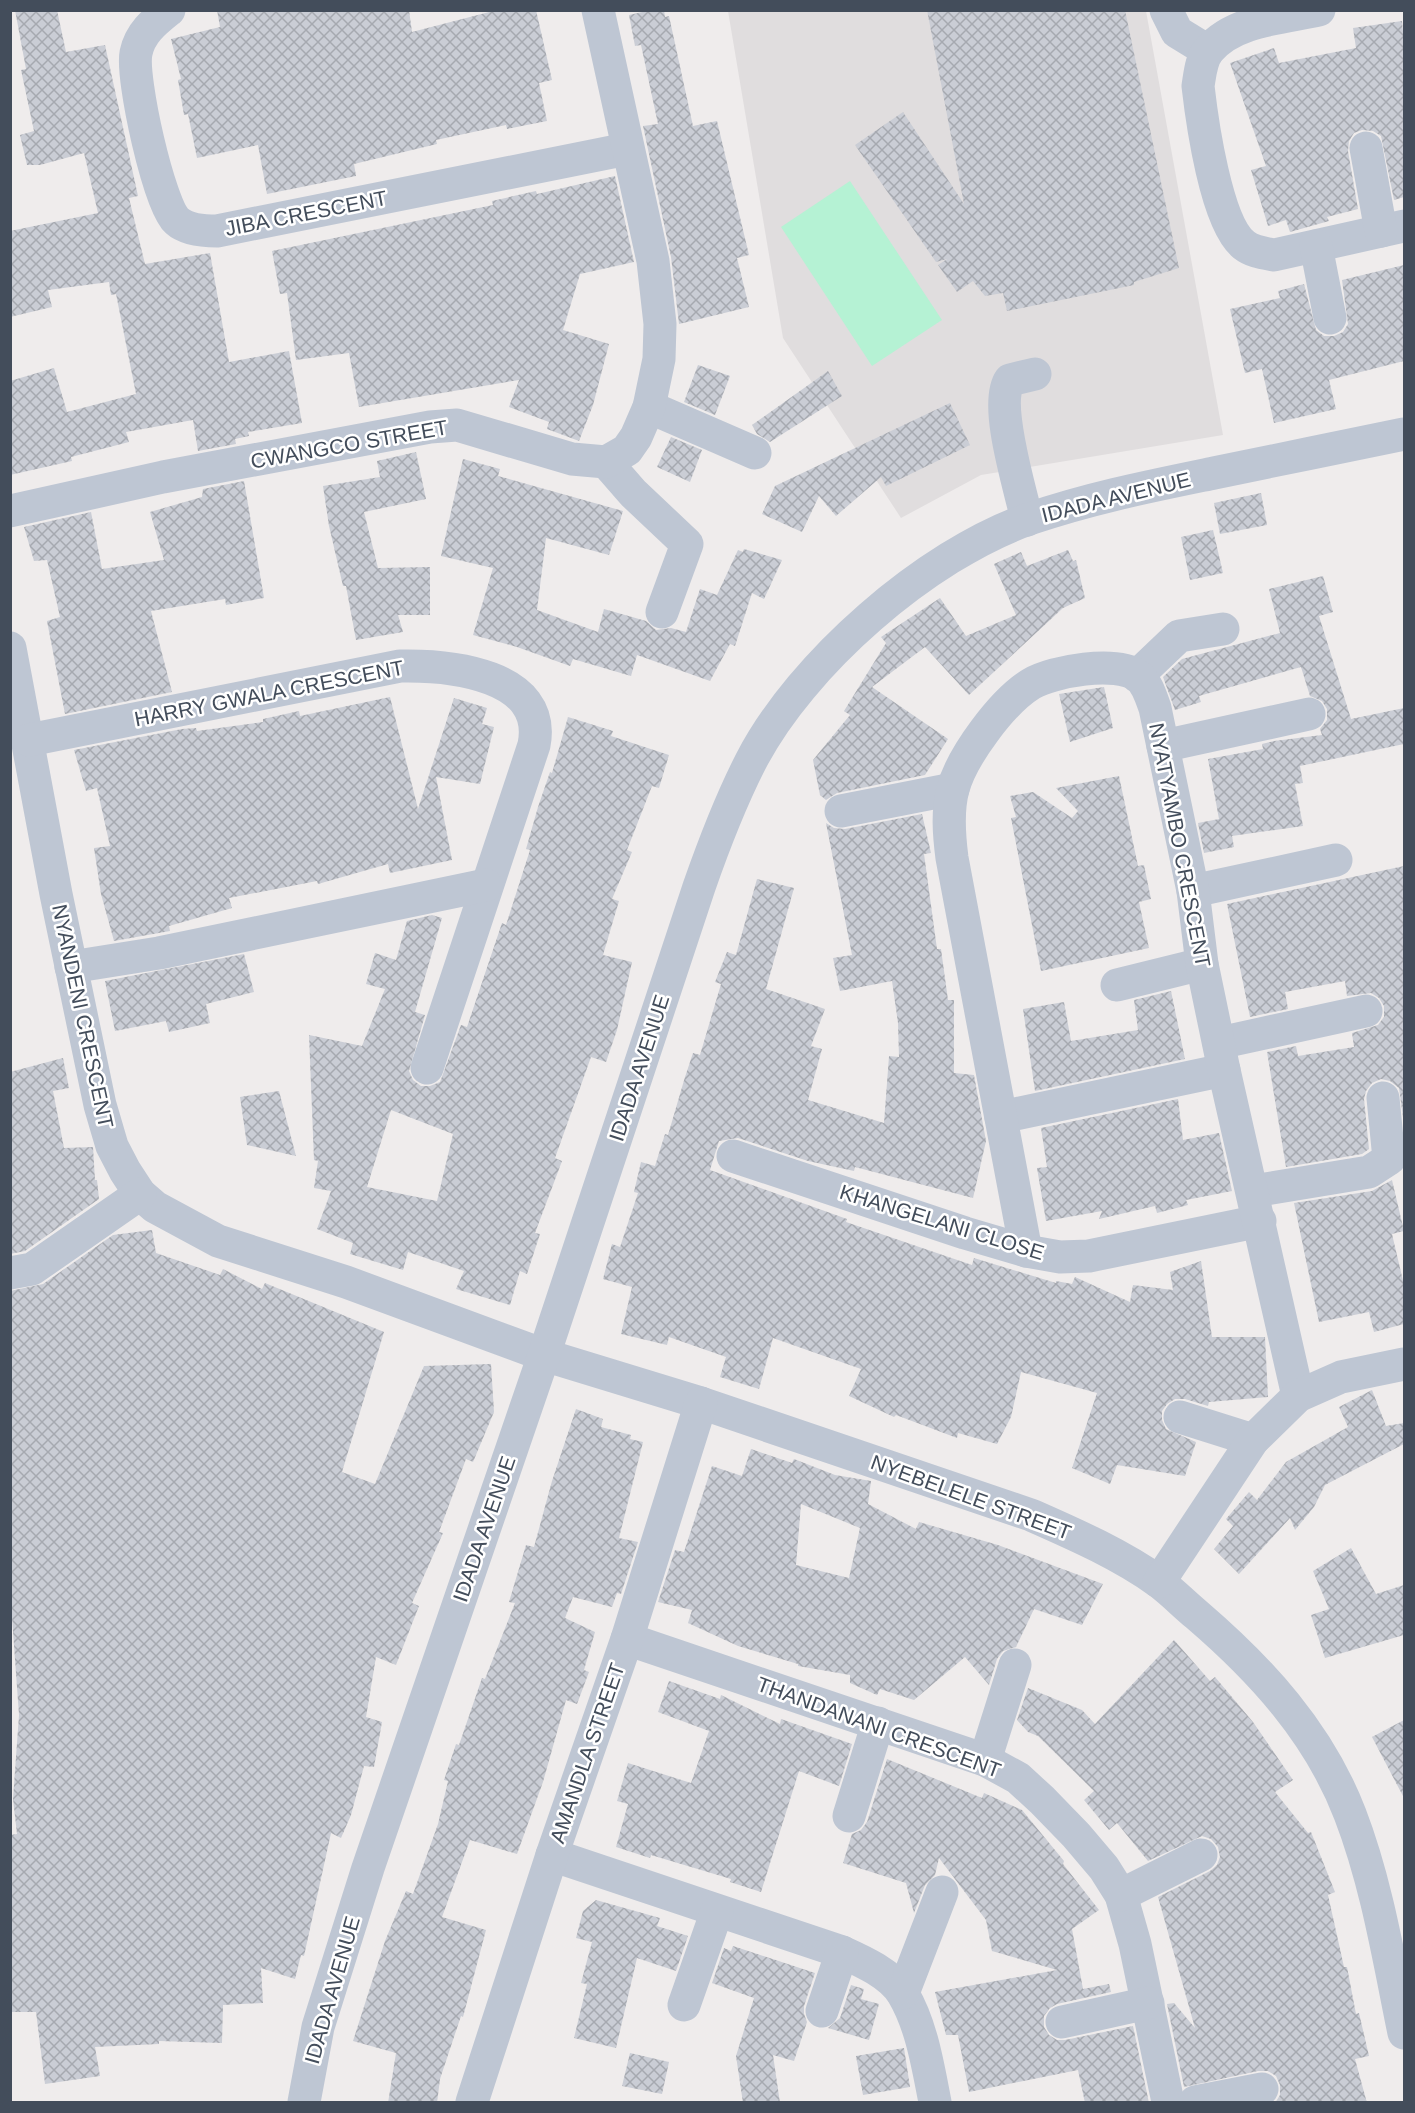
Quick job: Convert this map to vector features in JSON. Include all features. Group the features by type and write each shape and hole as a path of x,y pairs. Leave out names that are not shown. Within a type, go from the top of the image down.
{"street":[{"name":"JIBA CRESCENT","path":"169,10 142,36 136,54 136,70 150,148 167,209 178,223 198,230 217,231 627,149"},
{"path":"598,10 653,261 660,324 659,359 649,407 636,437 627,450 606,462 633,494 687,544 662,612"},
{"path":"1166,10 1177,32 1208,51"},
{"path":"1319,10 1272,15 1237,29 1208,51 1201,68 1199,94 1220,205 1230,227 1242,244 1257,253 1274,255 1393,228 1366,148"},
{"path":"1316,246 1330,318"},
{"path":"1027,520 1005,426 1005,396 1010,380 1035,374"},
{"path":"649,407 756,453"},
{"name":"CWANGCO STREET","path":"10,511 164,477 430,427 457,425 572,459 606,462"},
{"name":"IDADA AVENUE","path":"304,2103 318,2027 368,1868 544,1355 699,887 721,826 752,760 771,728 814,673 889,601 979,542 1027,520 1100,497 1404,434"},
{"path":"1026,1251 952,858 949,833 953,789 976,742 1029,685 1060,673 1093,669 1126,671 1137,676 1179,636 1223,629"},
{"name":"NYANDENI CRESCENT","path":"10,648 100,1105 112,1146 140,1194 154,1207 218,1241 346,1282 544,1355"},
{"name":"HARRY GWALA CRESCENT","path":"29,740 400,666 444,667 481,676 506,685 522,697 530,709 536,735 427,1068"},
{"name":"NYATYAMBO CRESCENT","path":"1137,676 1149,692 1155,708 1193,891 1202,964 1298,1396"},
{"path":"1163,746 1309,714"},
{"path":"841,811 953,789"},
{"path":"1193,891 1336,860"},
{"path":"71,967 159,953 486,885"},
{"path":"1117,985 1202,964"},
{"path":"1001,1117 1222,1056 1366,1011"},
{"name":"KHANGELANI CLOSE","path":"733,1156 1026,1251 1060,1257 1089,1256 1369,1172 1385,1164 1390,1151 1383,1098"},
{"path":"10,1273 32,1269 140,1194"},
{"name":"NYEBELELE STREET","path":"544,1355 701,1403 1031,1515 1082,1538 1159,1582 1234,1647 1262,1676 1276,1691 1313,1742 1349,1812 1376,1895 1404,2033"},
{"path":"1159,1582 1253,1440 1298,1396 1341,1377 1404,1364"},
{"name":"AMANDLA STREET","path":"472,2103 552,1856 627,1639 701,1403"},
{"path":"1180,1417 1253,1440"},
{"name":"THANDANANI CRESCENT","path":"627,1639 985,1760 1018,1778 1042,1800 1097,1859 1121,1895 1135,1944 1168,2103"},
{"path":"985,1760 1015,1665"},
{"path":"849,1816 878,1723"},
{"path":"552,1856 842,1952 881,1973 903,1993 923,2044 935,2103"},
{"path":"1121,1895 1201,1856"},
{"path":"903,1993 942,1892"},
{"path":"684,2005 717,1911"},
{"path":"822,2012 842,1952"},
{"path":"1062,2022 1148,2003"},
{"path":"1195,2103 1262,2089"}],"shaded area":[{"path":"728,11 1146,11 1223,435 981,475 901,518 783,338"}],"green space":[{"path":"850,181 942,320 872,366 781,227"}],"building":[{"path":"15,10 57,10 66,52 105,45 138,196 129,198 145,264 210,253 229,362 289,351 302,423 248,432 249,436 235,439 236,444 198,451 193,420 126,432 129,442 71,457 72,461 10,475 10,381 54,368 67,412 136,394 116,294 111,295 109,282 48,290 52,307 10,317 10,231 98,213 84,153 40,165 27,165 20,135 34,131 21,70 26,69"},
{"path":"217,10 409,10 412,32 497,10 536,10 552,80 539,83 547,121 507,129 506,125 436,140 437,144 354,164 356,176 267,194 258,145 197,158 188,114 184,115 178,80 181,79 171,39 220,27"},
{"path":"651,10 664,10 665,17 669,16 693,126 717,121 749,255 737,258 749,307 679,324 671,257 643,126 658,124 641,45 635,46 629,15"},
{"path":"927,10 1125,10 1179,268 1134,282 1134,285 1007,311 1003,293 985,296 973,281 957,292 938,265 947,259 936,262 855,145 903,112 964,204"},
{"path":"1402,21 1404,197 1394,200 1381,136 1373,131 1362,130 1354,133 1349,141 1348,151 1358,209 1327,217 1329,221 1290,232 1286,220 1268,226 1251,170 1266,166 1230,63 1274,48 1279,63 1356,48 1353,28"},
{"path":"615,176 634,262 580,274 563,330 609,344 593,405 579,441 547,429 549,422 509,407 519,380 359,407 349,353 296,360 287,293 280,294 272,251 493,205 492,201 536,191 537,194"},
{"path":"1404,265 1404,361 1329,380 1336,409 1274,423 1262,369 1245,373 1230,309 1280,298 1278,291 1304,284 1316,330 1324,336 1334,336 1343,332 1348,324 1342,280"},
{"path":"698,365 730,376 715,415 684,402"},
{"path":"828,371 842,396 770,442 757,434 752,425"},
{"path":"950,403 970,445 886,486 881,477 836,516 819,496 802,532 762,514 775,486"},
{"path":"671,437 702,450 690,482 657,467"},
{"path":"416,452 426,499 364,512 378,568 430,567 430,615 398,615 403,632 356,640 346,586 343,586 329,526 323,486 380,477 377,461"},
{"path":"463,459 500,469 498,476 623,511 609,555 546,538 537,610 598,632 604,609 646,621 656,630 671,628 686,632 700,589 717,595 738,550 743,552 744,549 782,560 764,599 752,593 735,646 730,644 710,681 637,655 631,676 573,659 570,666 517,647 473,635 493,568 441,556"},
{"path":"244,481 264,598 226,605 225,599 151,611 172,692 65,714 47,621 60,617 47,560 34,561 24,527 91,512 102,569 164,560 150,512 202,497 203,489"},
{"path":"1261,493 1267,525 1220,534 1214,503"},
{"path":"1213,530 1223,573 1190,580 1181,537"},
{"path":"1068,550 1073,561 1076,560 1085,598 1063,608 969,695 925,647 872,687 948,739 925,775 837,793 826,800 820,795 813,760 850,715 844,711 886,643 881,637 940,598 966,636 1016,615 994,564 1021,552 1027,566"},
{"path":"1323,576 1333,612 1319,616 1351,719 1404,708 1404,744 1300,766 1303,783 1295,784 1303,826 1232,836 1234,847 1204,853 1198,823 1219,819 1208,759 1263,749 1262,744 1274,741 1322,735 1320,729 1327,720 1327,709 1322,701 1310,696 1301,667 1199,696 1201,702 1175,710 1163,677 1182,659 1280,633 1269,589"},
{"path":"1104,687 1113,728 1070,742 1059,694"},
{"path":"390,697 418,809 454,698 487,708 482,724 494,727 480,784 436,777 452,860 390,873 388,864 318,884 317,881 229,898 232,908 169,926 170,931 114,941 101,894 94,848 110,846 97,788 86,791 74,750 182,729 196,728 197,731 263,722 263,719 299,711 300,716"},
{"path":"568,717 613,731 611,736 669,755 659,788 652,786 627,850 632,852 612,899 619,901 603,955 632,962 617,1030 606,1062 591,1057 555,1158 562,1161 535,1233 540,1234 527,1274 520,1271 510,1305 456,1289 464,1271 408,1252 403,1270 350,1254 353,1243 317,1229 331,1191 314,1188 318,1161 314,1160 309,1035 362,1046 385,989 366,984 375,953 396,960 407,921 432,915 442,918 415,1012 425,1015 409,1071 413,1080 421,1086 430,1086 440,1082 461,1025 467,1027 502,923 506,925 530,850 526,849 538,807 550,772 552,773","holes":["391,1110 453,1134 437,1201 367,1187"]},
{"path":"1119,776 1138,866 1144,865 1151,899 1139,902 1149,948 1041,971 1011,818 1016,817 1010,796 1033,792 1072,818 1078,811 1056,788"},
{"path":"922,814 931,853 924,854 937,949 941,949 948,1000 954,1000 954,1073 974,1075 986,1141 973,1198 855,1167 854,1171 808,1161 738,1138 719,1141 710,1170 847,1219 846,1222 972,1265 974,1258 1056,1283 1056,1281 1072,1284 1075,1277 1130,1302 1133,1285 1173,1290 1170,1272 1201,1261 1212,1337 1265,1337 1268,1397 1209,1402 1208,1406 1185,1399 1175,1399 1167,1404 1162,1411 1162,1420 1166,1429 1196,1442 1185,1476 1117,1465 1110,1484 1072,1468 1097,1393 1021,1372 1011,1417 997,1444 958,1433 957,1438 896,1415 894,1417 849,1396 861,1369 773,1338 759,1389 720,1377 726,1357 669,1337 667,1345 621,1334 632,1287 603,1279 612,1244 620,1247 638,1193 634,1192 641,1162 655,1166 665,1134 668,1135 693,1053 700,1055 721,984 715,982 727,952 736,955 757,879 794,888 766,989 825,1009 811,1046 822,1049 808,1100 884,1123 889,1056 899,1057 898,1023 892,981 840,991 833,958 852,955 826,823 834,828 845,829"},
{"path":"1404,866 1404,1125 1399,1088 1390,1081 1381,1079 1372,1083 1364,1099 1369,1149 1362,1154 1286,1167 1267,1052 1296,1046 1298,1056 1354,1047 1352,1033 1378,1025 1384,1017 1384,1006 1379,998 1371,993 1347,996 1345,981 1285,992 1288,1009 1250,1017 1227,904"},
{"path":"244,954 254,992 206,1004 210,1023 169,1032 166,1021 115,1031 105,981"},
{"path":"1171,991 1185,1059 1035,1091 1023,1009 1064,1002 1071,1041 1138,1030 1134,1000"},
{"path":"63,1058 69,1088 53,1091 64,1148 93,1147 99,1199 25,1251 10,1254 10,1072"},
{"path":"279,1091 296,1156 247,1145 240,1097"},
{"path":"1178,1099 1183,1140 1219,1133 1232,1191 1186,1200 1188,1205 1157,1213 1155,1206 1099,1219 1102,1211 1046,1221 1037,1168 1047,1167 1041,1128"},
{"path":"1392,1180 1404,1231 1392,1234 1404,1285 1404,1324 1374,1332 1369,1312 1319,1322 1294,1203 1372,1191"},
{"path":"152,1230 156,1253 220,1275 223,1269 262,1289 265,1283 384,1332 342,1472 375,1484 424,1366 491,1364 494,1412 473,1462 466,1459 439,1532 443,1533 412,1603 419,1606 396,1665 376,1657 366,1717 382,1722 374,1767 364,1766 351,1815 341,1838 331,1833 304,1956 301,1955 295,1979 261,1968 263,2003 223,2005 222,2043 159,2041 159,2044 95,2047 100,2076 45,2084 36,2012 10,2012 10,1835 17,1834 13,1799 19,1715 10,1590 10,1291 43,1284 113,1235"},
{"path":"1372,1390 1386,1426 1404,1423 1404,1444 1325,1485 1314,1507 1295,1530 1290,1518 1239,1574 1214,1549 1233,1526 1226,1519 1249,1492 1257,1500 1286,1462 1348,1427 1339,1407"},
{"path":"576,1409 603,1419 601,1427 631,1435 630,1439 643,1442 619,1538 638,1542 621,1594 617,1593 612,1607 573,1597 565,1618 595,1632 584,1670 589,1672 577,1704 566,1700 543,1782 517,1854 470,1840 442,1917 486,1930 463,2017 461,2016 440,2079 437,2103 388,2103 396,2053 353,2041 385,1941 406,1891 413,1894 438,1824 448,1781 444,1780 456,1744 459,1745 482,1678 485,1679 515,1603 509,1602 526,1545 534,1547 552,1481"},
{"path":"751,1449 792,1463 794,1459 835,1475 871,1481 868,1504 916,1529 919,1522 998,1545 1103,1584 1082,1625 1034,1609 1016,1647 1003,1651 997,1659 989,1685 965,1657 914,1700 880,1689 877,1695 850,1683 850,1675 798,1666 798,1664 738,1646 688,1623 692,1610 658,1602 675,1550 684,1552 712,1466 742,1476","holes":["801,1504 860,1528 849,1578 796,1565"]},
{"path":"1351,1548 1376,1594 1404,1585 1404,1635 1325,1658 1311,1615 1329,1609 1313,1571"},
{"path":"1174,1640 1210,1681 1215,1677 1253,1722 1293,1780 1275,1792 1308,1833 1311,1832 1335,1892 1328,1895 1344,1967 1347,1967 1356,2014 1359,2013 1369,2056 1355,2059 1367,2103 1275,2103 1280,2095 1280,2085 1276,2076 1268,2071 1258,2071 1184,2087 1167,2004 1174,2003 1195,2028 1158,1897 1210,1871 1217,1865 1220,1857 1218,1847 1211,1839 1202,1836 1148,1861 1117,1823 1109,1830 1084,1800 1094,1791 1038,1736 1028,1732 1017,1720 1028,1688 1082,1710 1095,1724"},
{"path":"669,1681 720,1699 721,1695 780,1724 781,1719 852,1744 839,1786 799,1771 761,1892 730,1882 731,1879 616,1847 628,1804 617,1801 628,1763 691,1783 709,1731 658,1712"},
{"path":"1404,1720 1404,1798 1372,1737"},
{"path":"887,1759 982,1798 984,1793 1022,1810 1064,1861 1063,1864 1099,1910 1072,1929 1083,1989 1109,1984 1111,1992 1057,2004 1050,2008 1044,2016 1044,2027 1049,2035 1057,2040 1065,2040 1133,2026 1149,2103 1085,2103 1078,2070 969,2092 958,2035 946,2035 935,1992 1057,1970 992,1951 986,1920 939,1858 935,1875 925,1885 914,1913 906,1883 843,1863 852,1834 861,1830 867,1822"},
{"path":"596,1900 660,1918 657,1926 688,1936 676,1971 637,1958 616,2048 574,2038 587,1984 581,1983 592,1942 576,1938 583,1911"},
{"path":"733,1946 815,1973 804,2006 807,2022 794,2061 773,2055 780,2103 743,2103 736,2056 754,1998 712,1983 724,1948 731,1951"},
{"path":"851,1985 864,1989 861,1999 879,2004 869,2040 828,2028 840,2018"},
{"path":"904,2048 910,2087 863,2095 856,2056"},
{"path":"630,2053 669,2062 662,2094 622,2086"}]}
